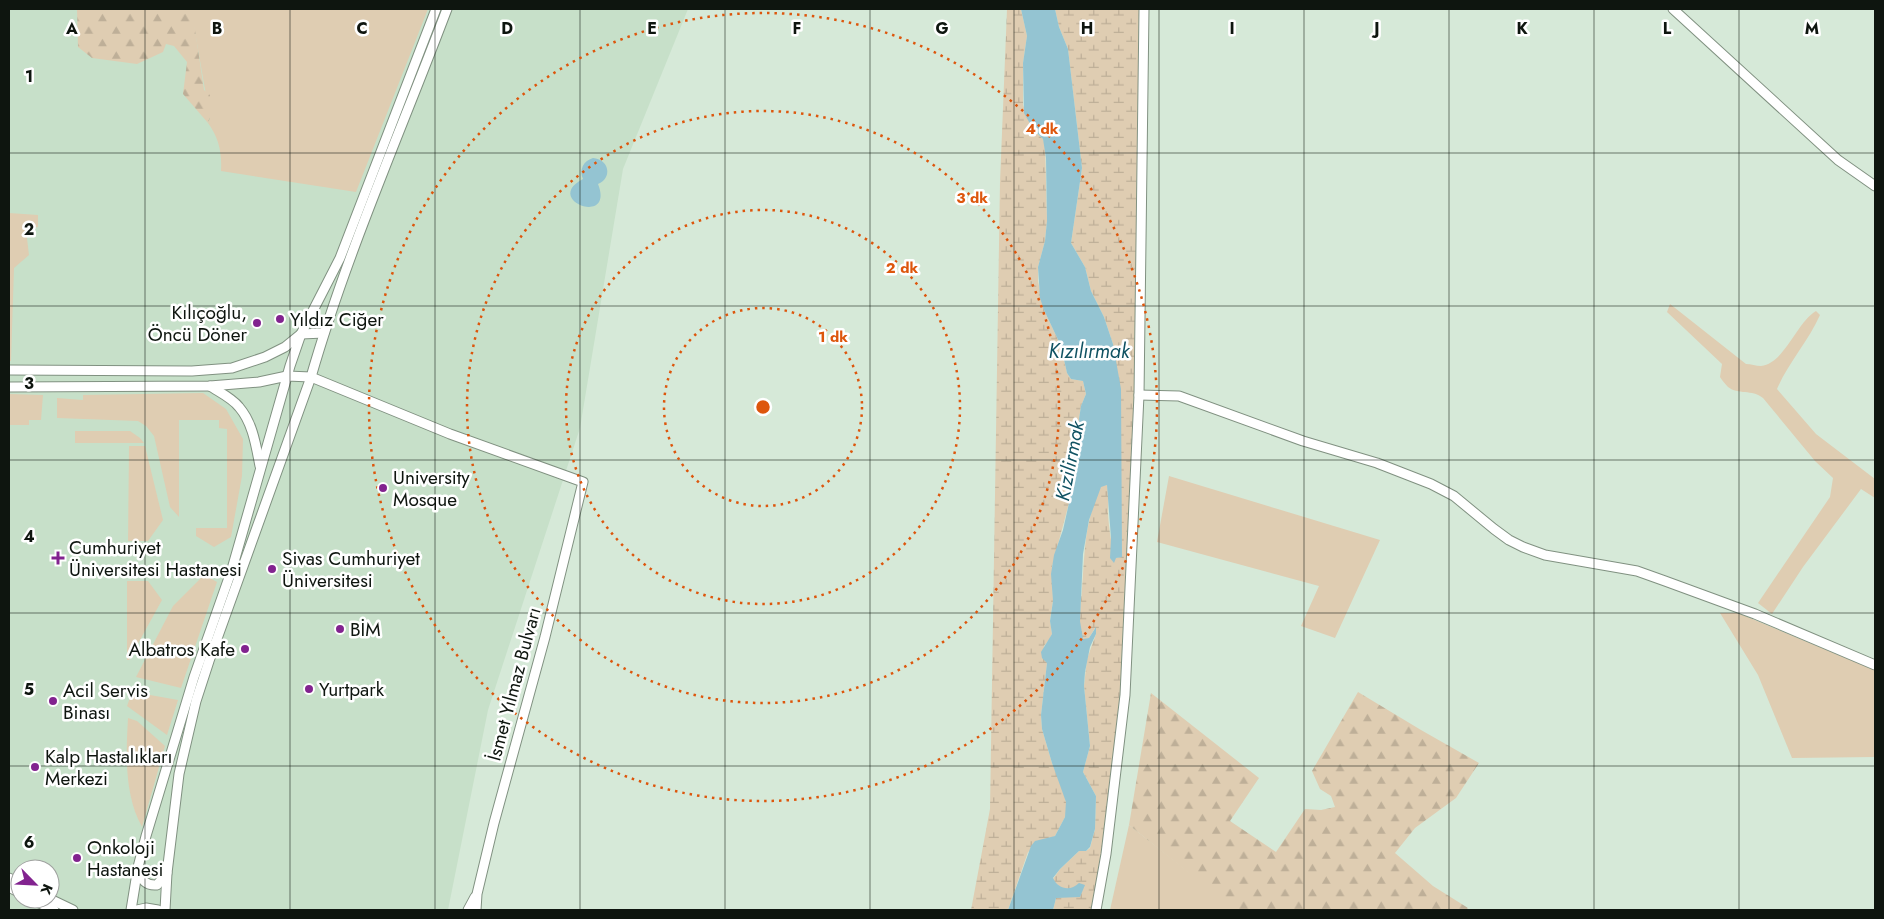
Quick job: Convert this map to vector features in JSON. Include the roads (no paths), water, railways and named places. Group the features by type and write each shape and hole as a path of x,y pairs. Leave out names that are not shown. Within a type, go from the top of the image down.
{"street":[{"path":"131,910 138,867 182,713 232,569 261,471 277,408 301,334 340,258 436,9"},
{"path":"165,910 167,874 179,774 196,701 208,662 311,378 324,333 368,211 447,9"},
{"path":"1096,910 1106,854 1125,695 1139,395 1144,9"},
{"path":"1673,9 1838,160 1875,186"},
{"path":"9,370 192,371 232,368 265,357 284,348 301,334 324,333"},
{"path":"9,387 210,386 259,382 288,376 311,378"},
{"name":"İsmet Yılmaz Bulvarı","path":"311,378 450,434 583,482 494,823 477,894 476,910"},
{"path":"210,386 238,405 248,420 255,441 261,471"},
{"path":"1139,395 1179,396 1304,441 1377,463 1431,484 1454,496 1509,540 1530,550 1545,556 1637,572 1665,580 1755,614 1875,664"},
{"path":"138,867 141,878 151,885 157,885 167,874"},
{"name":"İsmet Yılmaz Bulvarı","path":"468,910 477,894"},
{"path":"60,904 73,910"},
{"path":"137,910 146,908 158,910"}],"water":[{"name":"Kızılırmak","path":"1021,9 1055,9 1059,27 1068,49 1082,168 1071,243 1085,267 1091,291 1104,317 1113,344 1121,389 1122,557 1116,558 1114,563 1110,558 1111,538 1107,485 1101,487 1089,520 1083,554 1080,621 1083,639 1089,638 1096,627 1096,634 1090,647 1085,672 1084,686 1090,746 1083,772 1096,796 1095,829 1090,847 1086,851 1079,851 1053,878 1058,885 1064,888 1072,888 1079,883 1085,885 1080,897 1056,898 1053,910 1008,910 1031,846 1035,841 1055,836 1065,817 1066,802 1042,729 1041,715 1047,663 1042,658 1041,652 1052,634 1050,621 1053,601 1051,574 1054,555 1063,530 1069,503 1071,463 1081,432 1079,419 1081,406 1086,394 1083,381 1071,379 1067,373 1061,346 1040,298 1038,267 1045,241 1047,221 1046,158 1043,139 1033,129 1024,113 1023,63 1027,36"},
{"path":"593,158 606,165 606,178 598,184 601,197 597,204 590,207 582,206 574,201 570,195 573,187 583,179 581,172 583,166"}],"place":[{"name":"Yıldız Ciğer","path":"280,319"},
{"name":"Kılıçoğlu, Öncü Döner","path":"257,323"},
{"name":"University Mosque","path":"383,488"},
{"name":"Cumhuriyet Üniversitesi Hastanesi","path":"58,558"},
{"name":"Sivas Cumhuriyet Üniversitesi","path":"272,569"},
{"name":"BİM","path":"340,629"},
{"name":"Albatros Kafe","path":"245,649"},
{"name":"Yurtpark","path":"309,689"},
{"name":"Acil Servis Binası","path":"53,701"},
{"name":"Kalp Hastalıkları Merkezi","path":"35,767"},
{"name":"Onkoloji Hastanesi","path":"77,858"}],"water label":[{"name":"Kizilirmak","path":"1070,461"}]}
